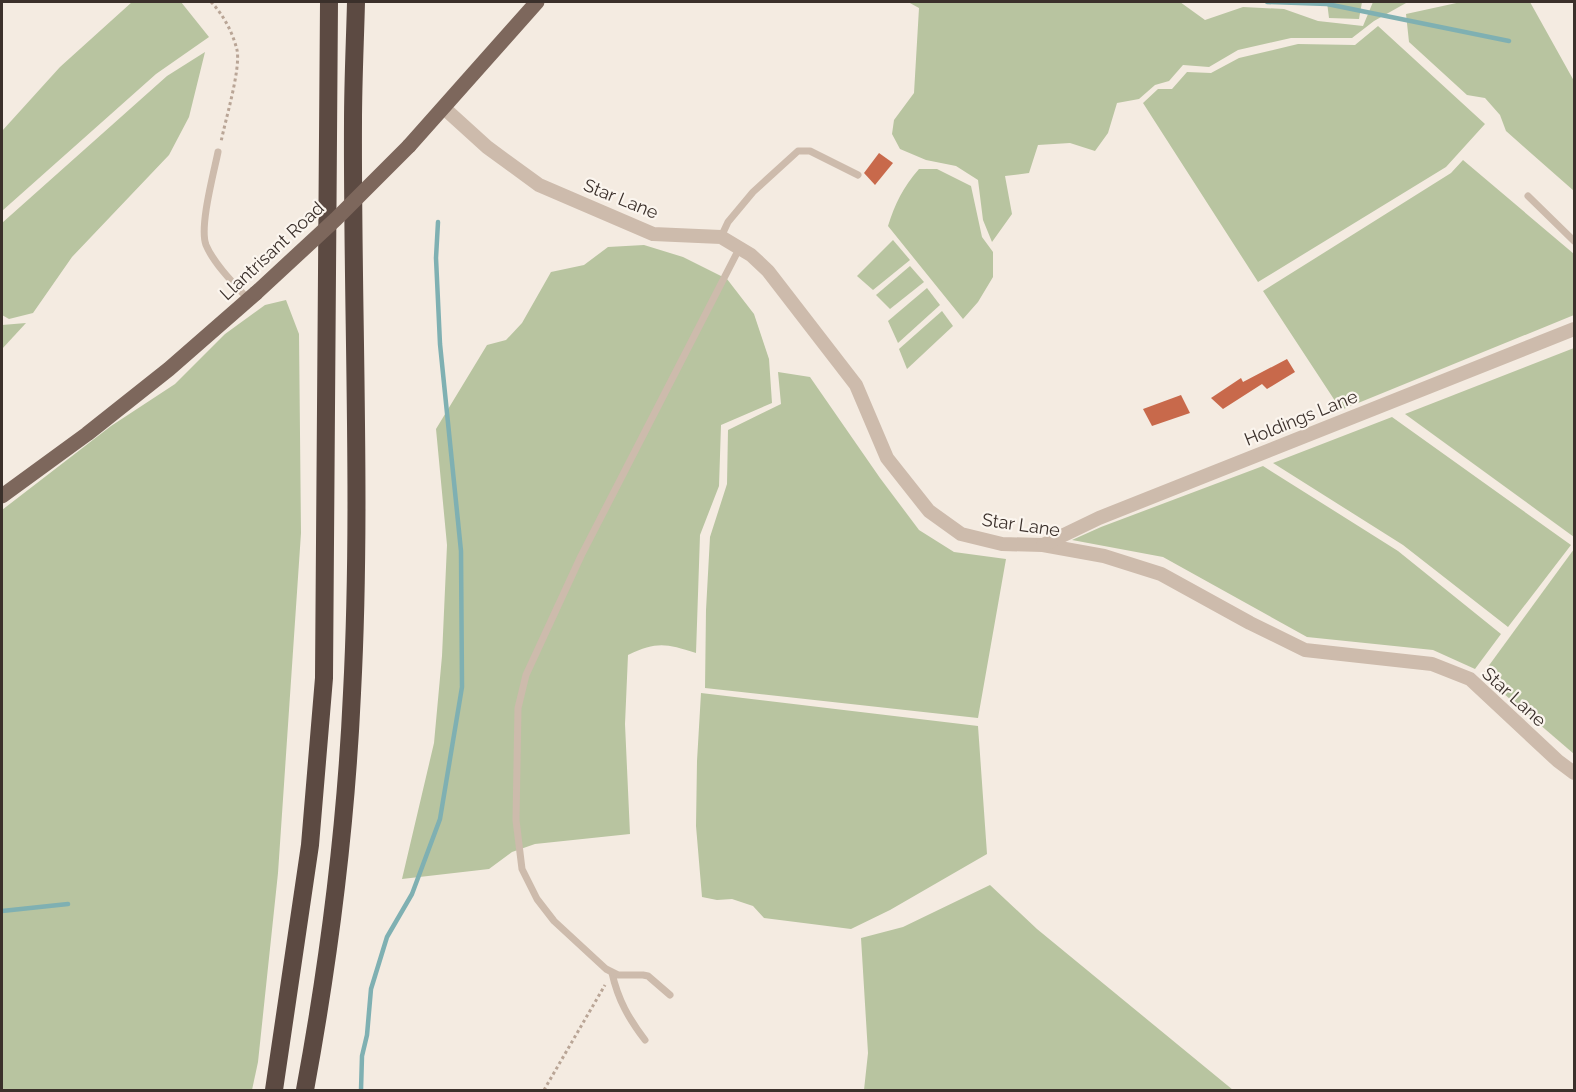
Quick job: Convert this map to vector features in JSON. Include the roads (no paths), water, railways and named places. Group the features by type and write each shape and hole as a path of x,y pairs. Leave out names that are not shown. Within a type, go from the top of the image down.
{"highway":[{"path":"274,1090 310,845 324,678 329,2"},
{"path":"305,1090 316,1030 341,843 352,693 357,484 353,121 356,2"}],"main road":[{"name":"Llantrisant Road","path":"2,496 87,434 160,376 252,297 336,219 409,146 537,2"}],"street":[{"name":"Star Lane","path":"444,108 487,147 539,185 653,234 721,237 740,247 768,271 856,385 887,458 929,511 961,534 1002,544 1043,545 1104,556 1161,574 1305,650 1432,664 1470,679 1551,754 1575,773"},
{"name":"Holdings Lane","path":"1043,545 1099,518 1575,329"}],"lane":[{"path":"721,237 732,216 753,192 798,151 810,151 858,175"},
{"path":"218,152 206,213 205,243 222,270 252,297"},
{"path":"1528,196 1575,241"},
{"path":"670,994 648,976 612,973 554,921 537,899 522,869 516,820 518,708 526,675 581,555 740,247"},
{"path":"612,973 617,994 628,1018 645,1040"}],"waterway":[{"path":"1267,2 1327,4 1509,41"},
{"path":"361,1090 362,1056 367,1035 371,989 387,937 412,894 440,819 462,687 461,551 440,344 436,258 438,222"},
{"path":"2,911 68,904"}]}
